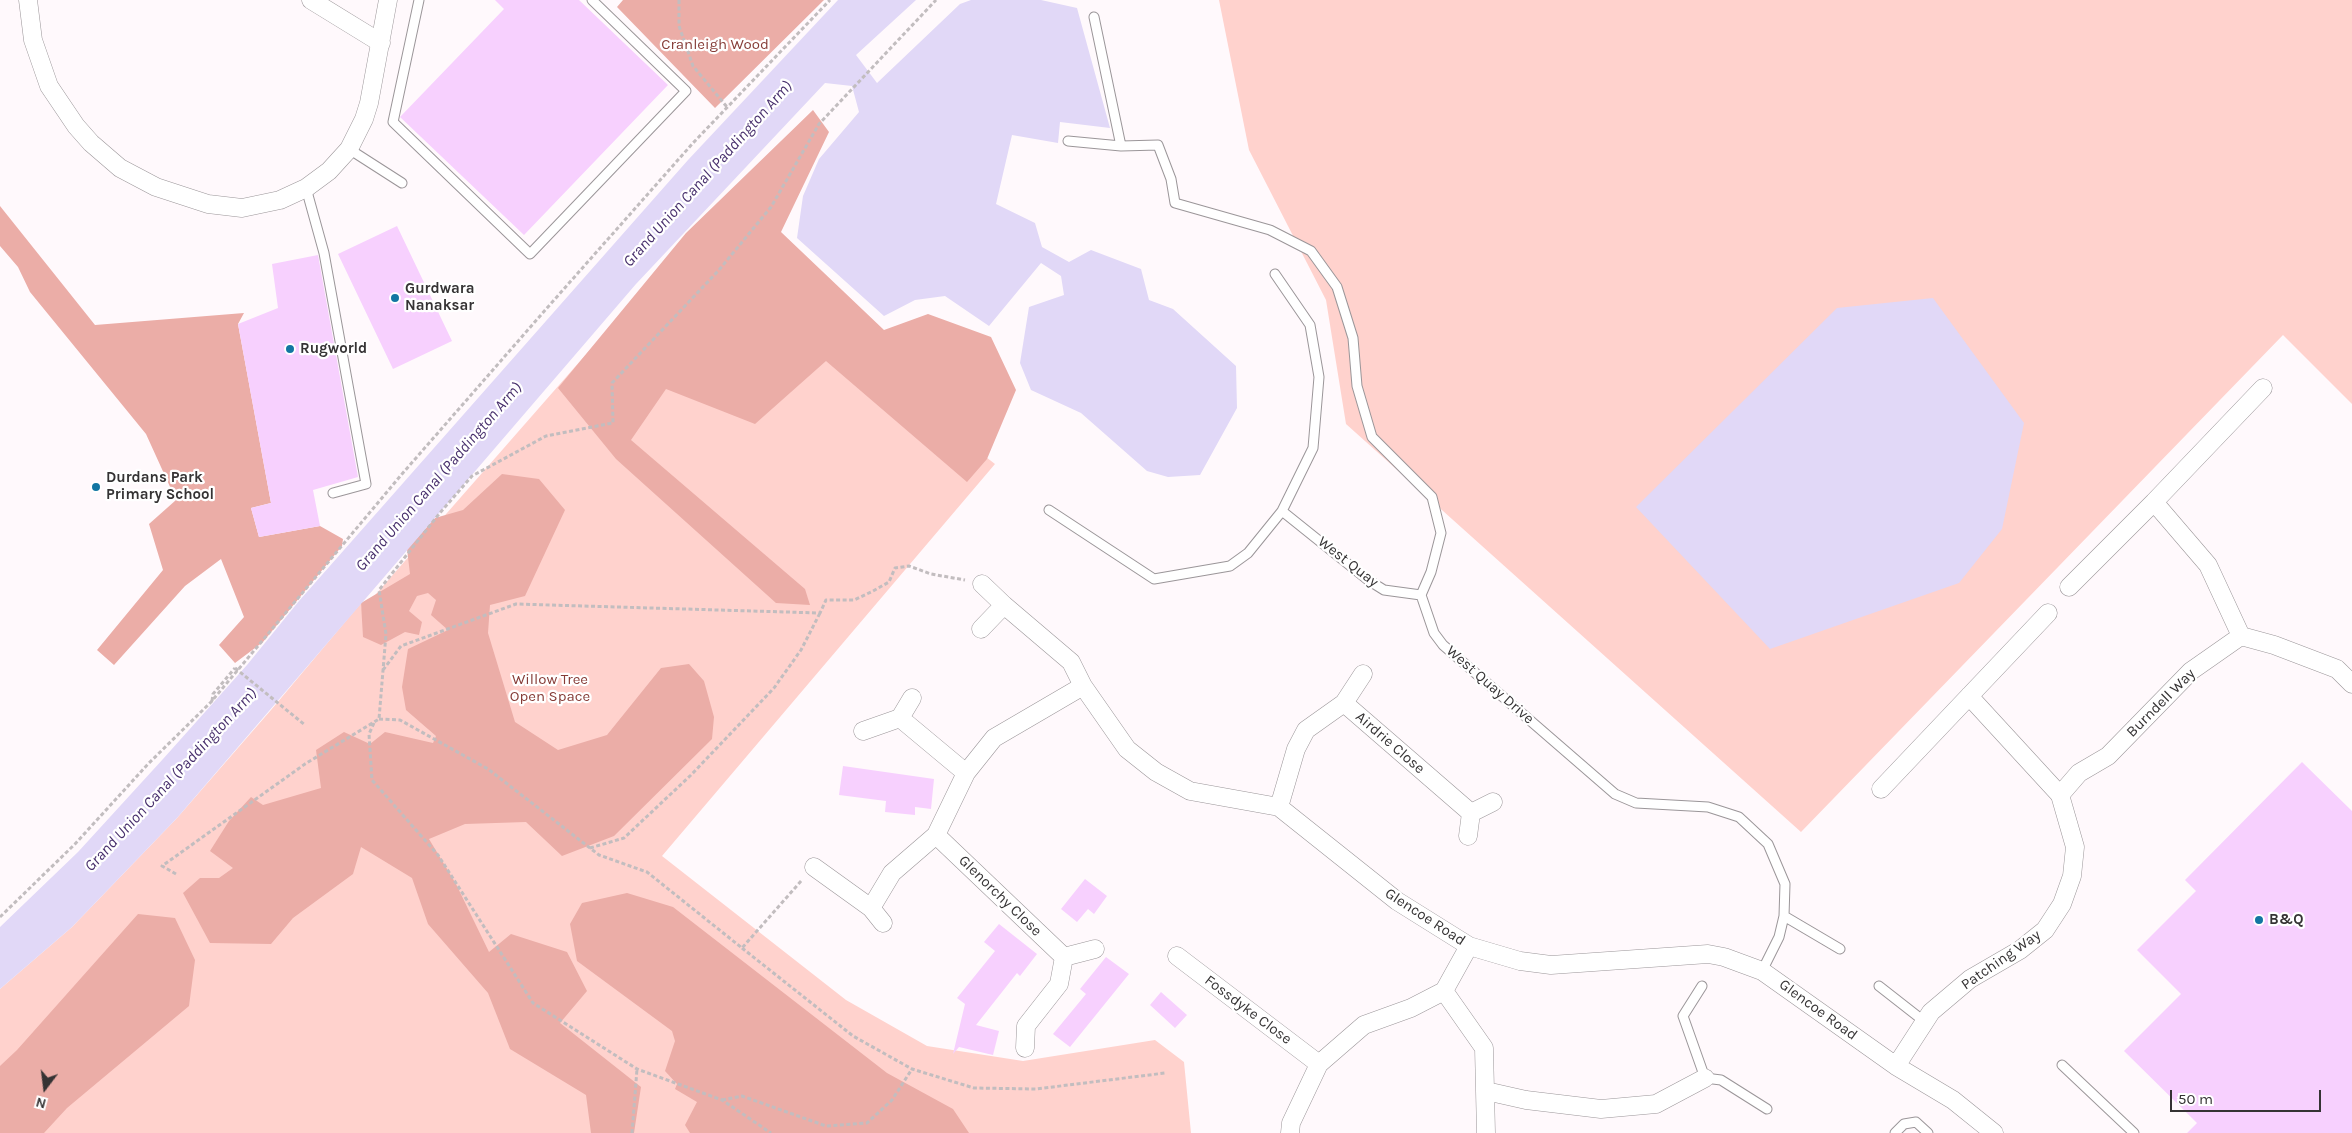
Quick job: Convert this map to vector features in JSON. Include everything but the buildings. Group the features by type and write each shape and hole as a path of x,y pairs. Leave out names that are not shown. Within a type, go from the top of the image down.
{"street":[{"path":"28,0 28,19 33,40 49,86 76,126 90,142 120,168 137,179 169,192 223,207 242,208 280,200 306,188 329,171 349,149 364,119 369,103 388,0"},
{"path":"311,0 381,43"},
{"path":"2069,587 2154,502 2263,388"},
{"path":"2154,502 2208,565 2241,636 2274,645 2337,669 2352,684"},
{"name":"Glencoe Road","path":"982,584 1071,662 1083,686 1127,749 1156,772 1190,791 1279,807 1397,901 1469,946 1520,961 1551,965 1708,954 1724,957 1762,971 1896,1066 1953,1100 1994,1133"},
{"path":"981,629 1004,604"},
{"path":"1881,789 2048,613"},
{"name":"Burndell Way","path":"2060,794 2079,773 2108,756 2191,671 2241,636"},
{"path":"1344,703 1363,674"},
{"path":"870,908 892,873 936,834 966,773 994,738 1083,686"},
{"name":"Patching Way","path":"1896,1066 1931,1012 1970,979 2020,950 2045,930 2062,904 2072,876 2075,847 2060,794 1969,696"},
{"path":"863,731 900,718 912,698"},
{"name":"Airdrie Close","path":"1279,807 1296,750 1306,730 1344,703 1471,812"},
{"path":"900,718 966,773"},
{"path":"1468,836 1471,812 1493,802"},
{"name":"Glenorchy Close","path":"936,834 1064,957"},
{"path":"814,867 870,908 883,923"},
{"path":"1290,1133 1290,1123 1320,1064 1364,1025 1411,1008 1444,991 1469,946"},
{"path":"1025,1048 1026,1026 1059,984 1064,957 1095,949"},
{"name":"Fossdyke Close","path":"1177,956 1320,1064"},
{"path":"1444,991 1484,1048 1486,1133"},
{"path":"1486,1091 1526,1100 1601,1109 1656,1104 1704,1078"}],"lane":[{"path":"419,0 393,122 530,254 686,91 592,0"},
{"path":"1094,17 1121,146"},
{"path":"1068,141 1121,146 1158,145 1171,179 1175,204 1270,230 1311,251 1337,287 1353,338 1357,386 1372,437 1432,497 1441,533 1431,572 1421,595"},
{"path":"349,149 402,183"},
{"path":"306,188 324,253 366,484 333,493"},
{"path":"1049,510 1154,579 1230,566 1248,552 1282,511 1313,448 1319,377 1310,325 1274,274"},
{"name":"West Quay","path":"1282,511 1368,580 1384,590 1421,595"},
{"name":"West Quay Drive","path":"1421,595 1434,633 1443,645 1615,794 1636,803 1708,807 1739,817 1768,844 1785,884 1784,916 1779,937 1762,971"},
{"path":"1784,916 1840,949"},
{"path":"1702,986 1683,1016 1704,1078 1722,1080 1767,1109"},
{"path":"1879,986 1925,1022"},
{"path":"2062,1065 2134,1133"},
{"path":"1895,1133 1904,1124 1916,1122 1928,1133"}],"path":[{"path":"680,0 679,26 693,66 728,107"},
{"path":"0,917 75,844 148,764 211,702 408,466 693,143 830,0"},
{"path":"379,720 386,634 379,590 435,518 472,476 546,436 612,423 612,383 719,270 771,207 819,124 936,0"},
{"path":"590,848 624,838 690,775 774,688 801,650 826,600 854,600 888,582 895,568 909,566 931,574 982,584"},
{"path":"383,670 401,646 516,604 820,613"},
{"path":"211,702 213,694 235,668 305,725"},
{"path":"176,874 162,866 305,764 379,720 400,720 488,768 599,855 646,872 853,1036 912,1069 974,1088 1036,1089 1165,1073"},
{"path":"374,723 369,734 372,780 438,855 533,1003 637,1069 722,1100 772,1133"},
{"path":"742,948 814,867"},
{"path":"632,1133 637,1069"},
{"path":"722,1100 742,1096 826,1126 867,1123 892,1100 912,1069"}],"green space":[{"name":"Cranleigh Wood","path":"623,0 824,0 715,108 617,7"},
{"path":"1219,0 2352,0 2352,404 2283,335 1801,832 1346,424 1326,300 1249,150"},
{"path":"813,110 829,132 781,232 884,330 928,314 991,337 1016,390 987,459 967,482 826,361 755,424 666,389 631,440 805,589 810,605 776,603 616,459 558,388 686,233"},
{"path":"0,206 95,325 244,313 238,324 271,503 251,508 259,537 320,526 343,539 342,546 263,642 235,663 219,645 244,617 221,559 185,586 114,665 97,650 163,570 149,524 176,500 146,434 30,292 18,267 0,246"},
{"name":"Willow Tree Open Space","path":"694,231 995,464 662,856 846,1000 927,1046 1023,1061 1155,1040 1184,1062 1191,1133 0,1133 0,989 72,927 177,818 361,603 362,610"},
{"path":"502,474 539,479 565,510 525,596 490,605 488,633 515,722 558,750 607,735 661,668 689,664 704,681 714,717 712,739 614,836 562,856 526,822 465,824 429,839 456,884 489,952 511,934 567,952 587,991 560,1023 641,1087 634,1133 591,1133 586,1095 510,1049 488,993 428,924 412,878 361,847 353,874 293,918 271,944 210,943 183,893 200,878 219,878 233,868 210,851 229,821 251,797 263,805 321,788 316,750 344,732 370,744 385,732 433,743 436,736 406,710 402,687 408,649 448,630 431,615 436,600 428,593 417,596 409,611 422,622 419,635 405,632 381,645 363,637 361,603 410,574 407,549 435,518 463,510"},
{"path":"627,893 673,907 887,1073 953,1109 969,1133 690,1133 685,1125 697,1102 675,1089 677,1084 665,1071 675,1041 672,1031 577,961 570,924 582,903"},
{"path":"138,914 175,918 195,960 189,1006 67,1108 44,1133 0,1133 0,1066 17,1050"}],"water":[{"name":"Grand Union Canal (Paddington Arm)","path":"838,0 916,0 856,55 877,83 960,4 971,0 1041,0 1077,8 1110,128 1060,122 1058,143 1012,135 996,204 1035,223 1042,247 1069,262 1091,250 1141,269 1149,300 1173,309 1236,366 1237,408 1200,475 1168,477 1147,471 1081,413 1031,390 1020,363 1029,307 1064,295 1061,276 1041,263 989,326 945,296 915,300 884,316 797,238 803,196 819,159 859,112 852,86 825,83 636,284 177,818 72,927 0,989 0,927 78,852 163,759 247,665 299,601 688,160"},
{"path":"1933,298 2024,423 2002,529 1959,583 1770,649 1636,507 1837,308"}],"place":[{"name":"Gurdwara Nanaksar","path":"395,298"},
{"name":"Rugworld","path":"290,349"},
{"name":"Durdans Park Primary School","path":"96,487"},
{"name":"B&Q","path":"2259,920"}]}
